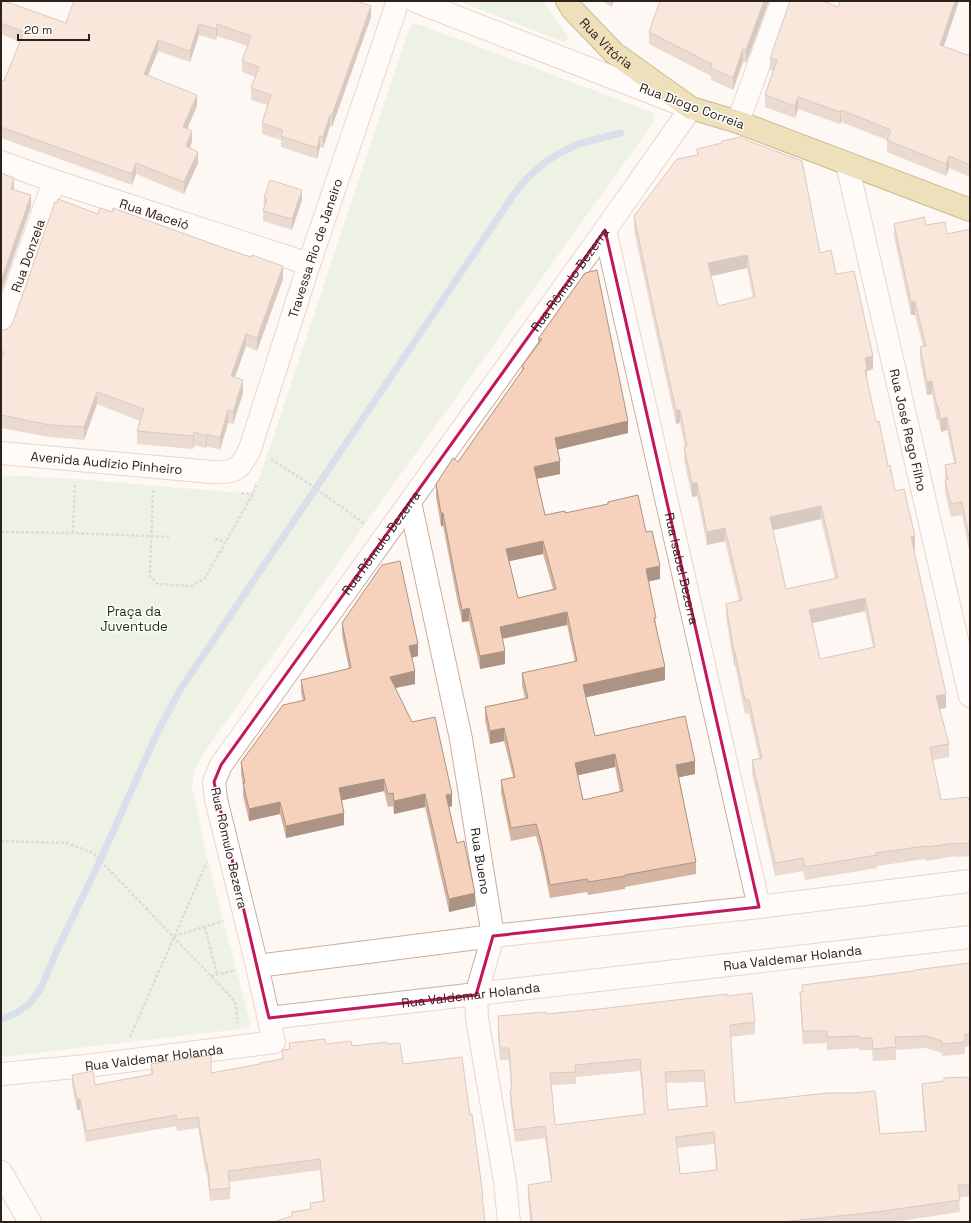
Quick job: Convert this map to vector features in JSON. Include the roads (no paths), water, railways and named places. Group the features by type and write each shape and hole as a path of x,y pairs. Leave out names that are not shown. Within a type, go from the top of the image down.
{"main road":[{"name":"Rua Vitória","path":"567,1 572,9 614,53 691,108"},
{"name":"Rua Diogo Correia","path":"691,108 738,122 970,210"}],"street":[{"name":"Travessa Rio de Janeiro","path":"212,472 224,472 236,469 244,462 250,449 309,264 398,1"},
{"name":"Rua Diogo Correia","path":"415,1 691,108"},
{"path":"738,122 782,1"},
{"name":"Rua Rômulo Bezerra","path":"269,1018 246,968 216,799 214,782 221,765 691,108"},
{"name":"Rua Maceió","path":"1,162 54,181 309,264"},
{"name":"Rua José Rego Filho","path":"847,164 970,696"},
{"name":"Rua Donzela","path":"1,331 54,181"},
{"name":"Rua Isabel Bezerra","path":"605,230 759,906"},
{"name":"Avenida Audízio Pinheiro","path":"1,453 212,472"},
{"name":"Rua Bueno","path":"410,502 461,739 493,936 476,995 477,1018 505,1182 509,1222"},
{"path":"246,968 493,936 970,881"},
{"name":"Rua Valdemar Holanda","path":"1,1074 86,1066 274,1042 269,1018 970,937"},
{"path":"1,1172 30,1222"}],"waterway":[{"path":"1,1019 15,1014 30,1003 41,988 159,729 180,690 514,194 528,177 548,160 578,144 621,133"}],"park label":[{"name":"Praça da Juventude","path":"134,618"}]}
